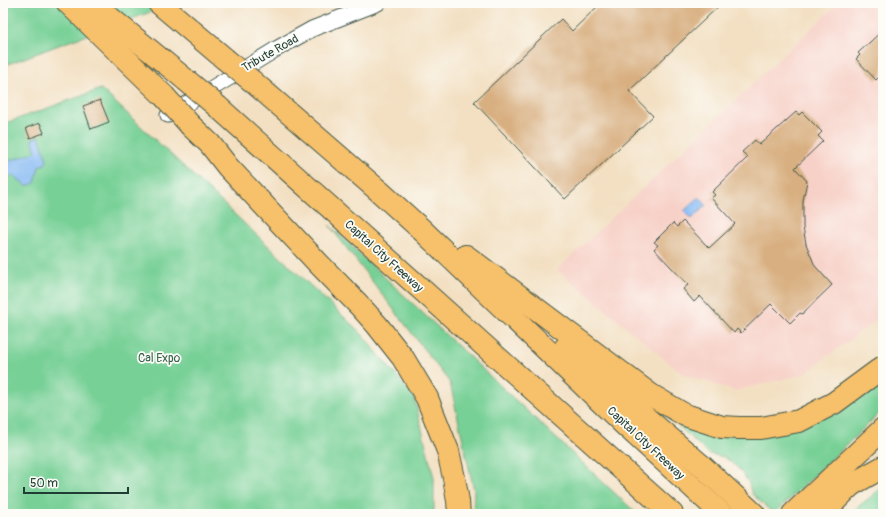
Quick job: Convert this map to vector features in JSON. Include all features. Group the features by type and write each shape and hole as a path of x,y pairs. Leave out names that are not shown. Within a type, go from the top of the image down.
{"main road":[{"path":"68,3 166,105 210,144 228,167 377,325 403,358 427,398 448,451 460,514"},
{"name":"Capital City Freeway","path":"92,3 218,107 672,514"},
{"name":"Capital City Freeway","path":"159,3 252,81 422,230 627,427 722,514"},
{"path":"379,191 651,395 684,415 722,427 739,428 761,428 799,420 834,403 883,367"},
{"path":"422,230 519,308 754,514"},
{"path":"793,514 883,429"},
{"path":"822,514 851,485 883,467"}],"street":[{"name":"Tribute Road","path":"166,105 312,29 378,3"}],"shaded area":[{"path":"838,3 883,3 883,315 804,374 734,391 683,374 557,270"}],"green space":[{"path":"3,3 176,3 3,66"},
{"name":"Cal Expo","path":"101,89 360,332 414,397 434,478 434,514 3,514 3,124"},
{"path":"329,225 637,514 473,514 474,490 450,383"},
{"path":"883,378 883,410 774,514 752,494 748,481 738,468 724,457 709,454 655,405 732,436"},
{"path":"883,487 883,514 849,514"}],"water":[{"path":"39,136 47,160 45,164 39,166 35,183 27,186 13,175 7,177 3,175 3,154 6,162 36,152 32,139"},
{"path":"699,197 706,205 692,219 684,211"}],"building":[{"path":"601,3 722,3 629,91 653,116 565,199 474,102 561,19 572,31"},
{"path":"883,30 883,73 876,80 856,59 860,55 858,53"},
{"path":"100,100 109,122 91,129 83,106"},
{"path":"796,112 799,115 802,112 822,132 818,136 823,141 795,168 807,181 803,201 803,227 806,244 815,266 832,285 802,314 800,313 790,323 771,304 741,333 737,329 734,333 700,296 694,302 683,289 688,285 654,249 658,245 654,242 673,223 677,227 683,221 709,248 735,224 711,198 715,195 712,192 748,157 742,152 755,140 759,145"},
{"path":"40,123 44,133 30,138 26,128"}]}
